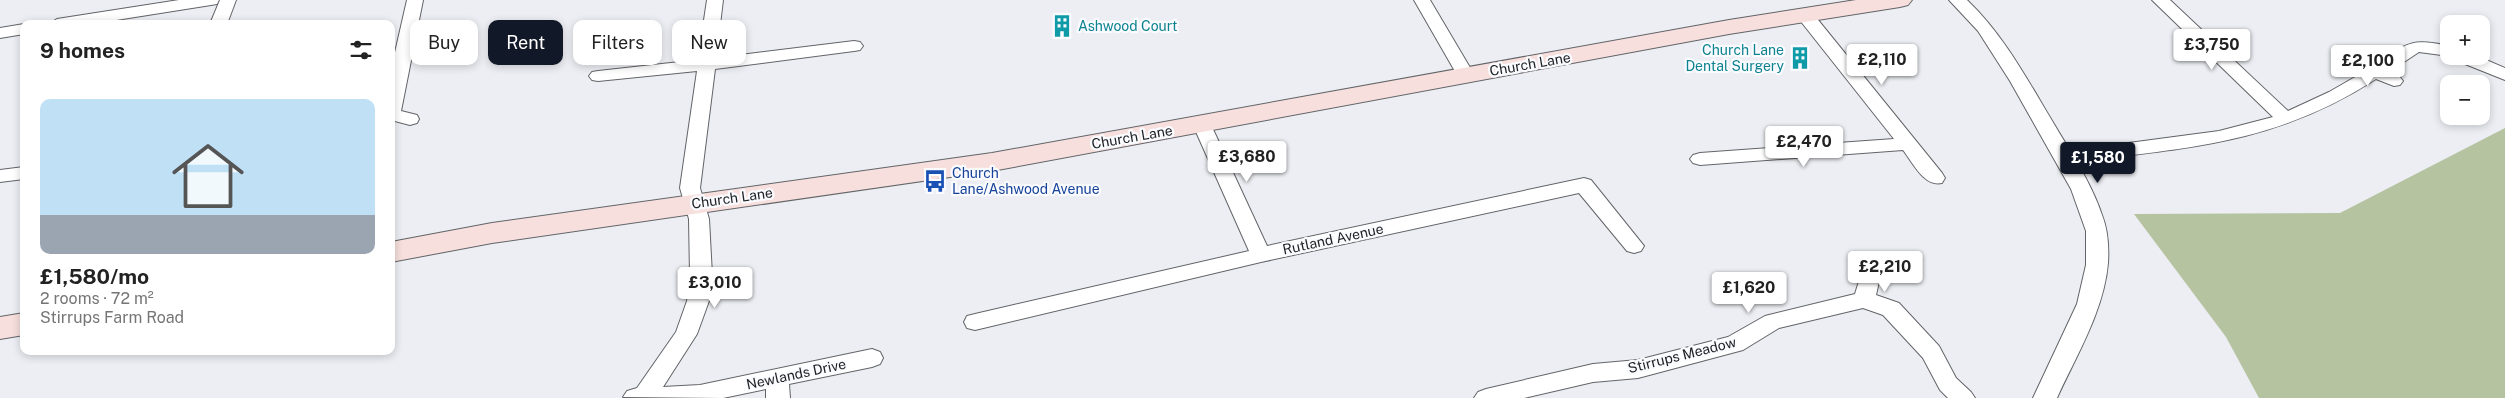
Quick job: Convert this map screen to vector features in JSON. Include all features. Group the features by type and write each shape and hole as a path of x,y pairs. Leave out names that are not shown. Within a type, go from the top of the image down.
{"main road":[{"name":"Church Lane","path":"395,251 492,233 992,162 1804,14 1900,0"},
{"path":"0,328 20,325"}],"street":[{"path":"83,20 211,0"},
{"path":"220,20 228,0"},
{"path":"395,95 415,0"},
{"path":"638,397 686,334 698,301 701,275 699,219 690,188 715,0"},
{"path":"1422,0 1466,76"},
{"path":"1957,0 1983,27 2023,88 2086,198 2094,222 2098,243 2092,288 2084,311 2045,398"},
{"path":"2160,0 2286,118"},
{"path":"1804,14 1906,144 1936,178"},
{"path":"0,33 20,30"},
{"path":"598,76 705,66 854,46"},
{"path":"2106,152 2179,144 2244,132 2286,118 2351,88 2414,47 2424,46 2440,49"},
{"path":"2356,63 2394,81"},
{"path":"2482,65 2505,75"},
{"path":"395,115 410,119"},
{"path":"1202,125 1261,254"},
{"path":"1700,159 1906,144"},
{"path":"0,176 20,174"},
{"name":"Rutland Avenue","path":"975,322 1005,308 1584,185 1634,246"},
{"path":"1863,300 1870,273"},
{"name":"Stirrups Meadow","path":"1486,398 1559,391 1593,374 1638,368 1735,344 1773,322 1863,300 1882,304 1891,309 1932,352 1948,384 1963,398"},
{"name":"Newlands Drive","path":"638,397 777,388 872,358"}],"green space":[{"path":"2505,128 2505,398 2259,398 2226,337 2134,214 2340,213"}],"place":[{"name":"Ashwood Court","path":"1062,26"},
{"name":"Church Lane Dental Surgery","path":"1800,58"},
{"name":"Church Lane/Ashwood Avenue","path":"935,181"}]}
